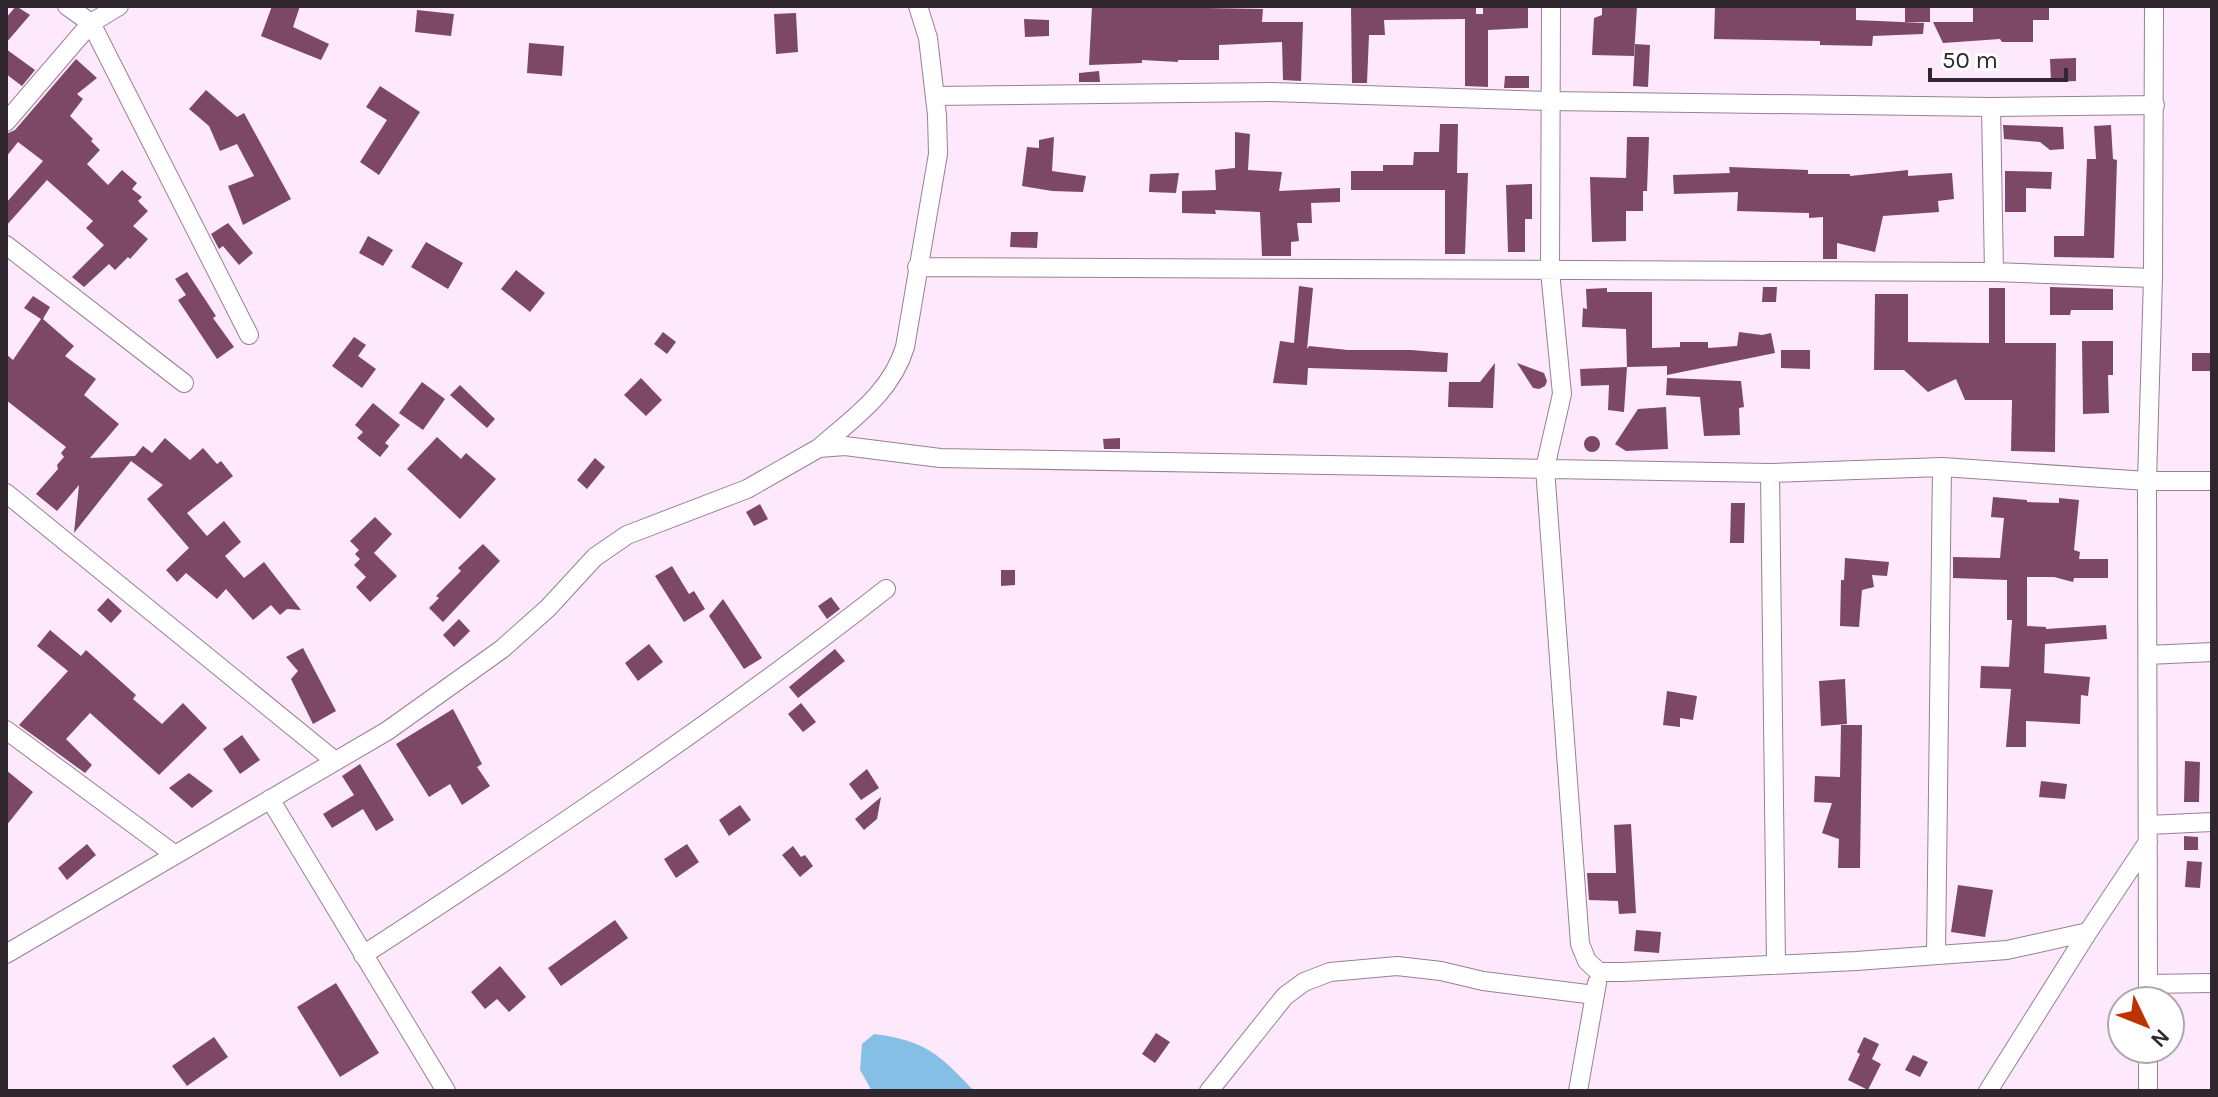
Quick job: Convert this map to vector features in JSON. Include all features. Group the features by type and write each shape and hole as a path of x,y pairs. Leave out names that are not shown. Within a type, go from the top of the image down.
{"street":[{"path":"67,6 91,23 249,335"},
{"path":"6,122 91,23 119,6"},
{"path":"6,954 387,731 502,649 611,545 627,535 747,489 819,448 877,397 895,374 905,347 938,154 928,38 918,6"},
{"path":"1551,6 1550,271 1562,394 1545,468 1580,944 1587,961 1599,972 1776,965 2007,950 2088,932"},
{"path":"2148,985 2147,481 2153,278 2154,6"},
{"path":"935,96 1272,92 1550,101 1991,107 2155,105"},
{"path":"1991,107 1994,272"},
{"path":"6,245 184,383"},
{"path":"917,267 1994,272 2153,278"},
{"path":"819,448 845,446 940,458 1770,473 1942,467 2147,481 2212,481"},
{"path":"1936,955 1942,467"},
{"path":"1770,473 1776,965"},
{"path":"6,493 335,761"},
{"path":"363,955 533,844 787,664 886,589"},
{"path":"2148,655 2212,652"},
{"path":"6,730 174,854"},
{"path":"270,799 446,1091"},
{"path":"1988,1091 2148,833 2212,822"},
{"path":"1209,1091 1285,996 1304,982 1330,972 1397,966 1595,995"},
{"path":"1578,1091 1599,972"},
{"path":"2186,987 2212,983"},
{"path":"2148,1065 2148,1091"}],"water":[{"path":"874,1034 906,1040 930,1051 974,1091 872,1091 860,1070 862,1044"}],"building":[{"path":"16,6 30,15 6,43 6,18"},
{"path":"272,6 300,6 293,27 329,44 321,60 261,36"},
{"path":"1092,6 1263,9 1262,22 1303,22 1301,81 1283,80 1282,42 1219,45 1219,60 1142,60 1142,63 1089,65"},
{"path":"1351,6 1476,6 1476,14 1483,14 1483,6 1528,6 1528,28 1488,30 1488,87 1465,86 1465,19 1384,20 1385,35 1369,35 1367,83 1352,83"},
{"path":"1602,6 1637,6 1634,56 1592,55 1594,18 1602,15"},
{"path":"1715,6 1856,6 1856,20 1924,23 1923,34 1873,36 1872,46 1820,45 1820,41 1714,39"},
{"path":"1905,6 1930,6 1930,22 1905,22"},
{"path":"1973,6 2049,6 2049,20 2033,20 2033,42 2002,42 2000,39 1943,43 1933,22 1973,22"},
{"path":"417,10 454,14 451,36 415,32"},
{"path":"796,13 798,52 776,54 774,14"},
{"path":"1024,19 1049,20 1049,36 1025,37"},
{"path":"529,43 564,46 562,76 527,73"},
{"path":"1635,44 1650,45 1648,87 1633,86"},
{"path":"6,49 35,70 22,86 6,74"},
{"path":"2076,58 2076,81 2051,82 2050,59"},
{"path":"76,59 97,78 77,94 83,99 70,116 100,150 87,164 108,185 122,170 137,183 132,189 142,197 138,201 148,211 133,226 148,239 130,259 128,257 115,270 109,264 84,287 72,277 104,245 86,228 93,221 47,180 6,226 6,203 43,161 18,142 6,157 6,134 15,130"},
{"path":"1099,71 1100,82 1079,82 1079,73"},
{"path":"1505,76 1529,76 1529,88 1504,88"},
{"path":"380,86 420,112 379,175 360,162 387,120 366,107"},
{"path":"206,90 237,117 244,113 291,199 243,225 228,186 254,176 237,144 220,151 209,126 189,109"},
{"path":"1440,124 1458,124 1457,173 1468,173 1465,254 1445,254 1445,190 1351,190 1351,171 1383,171 1383,165 1413,165 1414,152 1439,152"},
{"path":"2003,125 2063,127 2064,149 2050,150 2040,142 2004,139"},
{"path":"2111,125 2113,159 2117,160 2114,258 2054,257 2054,236 2084,236 2087,159 2096,159 2094,126"},
{"path":"1235,132 1250,134 1248,170 1282,172 1279,191 1340,188 1340,202 1311,203 1312,223 1297,223 1299,241 1291,242 1291,256 1262,256 1260,212 1215,210 1216,214 1182,213 1182,191 1216,190 1215,170 1235,168"},
{"path":"1054,137 1052,171 1086,176 1083,192 1022,186 1027,147 1039,148 1039,140"},
{"path":"1627,137 1649,137 1643,211 1626,211 1626,241 1592,242 1590,177 1626,178"},
{"path":"1729,167 1808,170 1808,174 1850,176 1908,170 1908,176 1952,173 1954,199 1938,201 1939,212 1883,216 1875,252 1837,243 1837,259 1823,259 1823,217 1809,218 1809,213 1737,211 1738,192 1674,194 1673,175 1730,173"},
{"path":"2005,171 2052,172 2051,189 2026,188 2026,212 2005,212"},
{"path":"1179,173 1176,193 1149,192 1150,174"},
{"path":"1532,184 1532,219 1525,219 1525,252 1508,252 1506,185"},
{"path":"228,223 253,253 239,265 223,246 219,249 211,234"},
{"path":"1011,232 1038,232 1037,248 1010,247"},
{"path":"368,236 393,250 383,266 359,253"},
{"path":"426,242 463,263 448,289 411,267"},
{"path":"516,270 545,293 530,312 501,289"},
{"path":"187,272 234,347 217,359 178,300 186,295 175,279"},
{"path":"1299,286 1313,288 1307,349 1309,346 1448,353 1447,372 1308,368 1307,385 1273,383 1280,341 1294,343"},
{"path":"1763,287 1777,287 1776,302 1762,302"},
{"path":"2050,287 2113,289 2113,310 2071,310 2070,315 2050,315"},
{"path":"1607,288 1607,292 1652,292 1652,348 1680,347 1680,342 1708,342 1708,348 1737,346 1739,332 1771,333 1775,353 1667,375 1667,366 1627,367 1626,329 1582,327 1583,308 1587,309 1586,289"},
{"path":"1989,288 2005,288 2005,343 2056,343 2055,452 2011,451 2012,400 1965,400 1956,379 1928,392 1904,370 1874,370 1875,294 1908,294 1908,342 1989,343"},
{"path":"33,296 50,307 43,319 74,346 65,356 96,379 84,395 119,424 90,458 135,456 74,533 79,485 57,511 36,494 58,469 57,465 64,457 61,453 66,447 6,400 6,354 13,360 41,319 24,308"},
{"path":"663,332 676,342 667,354 654,344"},
{"path":"354,337 366,345 358,356 376,369 362,388 332,366"},
{"path":"2082,341 2113,341 2113,375 2108,375 2109,413 2083,414"},
{"path":"1781,350 1810,350 1810,369 1781,368"},
{"path":"2192,353 2212,353 2212,371 2192,371"},
{"path":"1495,363 1493,408 1448,407 1449,382 1480,382"},
{"path":"1517,363 1544,373 1545,386 1533,388"},
{"path":"1627,367 1624,412 1608,410 1609,385 1581,386 1580,369"},
{"path":"641,378 662,400 646,416 624,395"},
{"path":"1667,378 1741,381 1744,407 1739,408 1740,435 1704,436 1700,397 1666,395"},
{"path":"422,382 445,399 423,430 399,413"},
{"path":"460,385 495,419 487,428 450,395"},
{"path":"373,403 400,425 385,443 389,446 380,457 357,438 363,432 355,425"},
{"path":"1666,407 1668,449 1626,451 1615,444 1638,409"},
{"path":"1592,436 1598,438 1598,450 1592,452 1586,450 1584,444 1586,438"},
{"path":"437,437 461,459 466,453 496,479 460,519 407,469"},
{"path":"165,438 190,460 203,448 217,464 221,461 233,476 187,513 207,536 224,521 241,542 225,556 244,578 264,562 301,610 287,609 280,615 271,605 253,620 226,589 217,599 186,573 177,582 166,570 189,548 147,499 163,485 131,461 143,446 152,453"},
{"path":"1120,438 1120,449 1104,449 1103,439"},
{"path":"595,458 605,467 587,489 577,480"},
{"path":"1993,497 2027,502 2059,503 2059,498 2079,500 2074,550 2080,552 2079,559 2108,559 2108,578 2074,578 2073,582 2054,577 2027,577 2027,626 2046,629 2106,625 2107,639 2045,644 2044,673 2090,677 2088,696 2081,695 2080,724 2026,721 2026,747 2006,747 2011,689 1980,688 1981,666 2009,667 2012,620 2007,620 2007,580 1953,578 1953,557 2000,558 2004,518 1991,517"},
{"path":"1731,503 1745,503 1744,543 1730,543"},
{"path":"760,504 768,519 754,526 746,512"},
{"path":"375,517 392,534 374,553 397,576 370,602 356,587 366,577 354,565 360,559 355,554 359,550 350,541"},
{"path":"483,544 500,561 443,622 429,608 439,598 436,596 461,571 458,568"},
{"path":"1845,558 1889,562 1887,576 1872,575 1874,587 1862,590 1859,627 1840,626"},
{"path":"672,566 689,594 694,591 705,609 684,622 655,576"},
{"path":"1001,570 1015,570 1015,585 1001,586"},
{"path":"831,597 840,609 827,619 818,606"},
{"path":"108,598 122,611 111,623 97,610"},
{"path":"723,599 762,658 744,669 709,616"},
{"path":"459,619 470,631 454,647 443,635"},
{"path":"50,630 81,656 86,650 136,695 133,699 162,724 183,703 207,728 159,775 90,713 66,739 92,765 85,773 19,725 68,671 37,646"},
{"path":"649,644 663,662 638,681 625,663"},
{"path":"303,648 336,711 313,724 291,679 298,671 286,657"},
{"path":"835,649 845,661 798,698 789,687"},
{"path":"1845,679 1847,724 1821,726 1819,681"},
{"path":"1667,691 1697,696 1693,720 1680,718 1680,727 1663,725"},
{"path":"801,703 816,722 803,732 788,714"},
{"path":"453,709 482,764 477,767 490,786 462,805 450,784 429,797 396,744"},
{"path":"1841,725 1862,725 1860,868 1838,868 1839,839 1822,833 1832,803 1814,802 1815,776 1840,777"},
{"path":"242,735 260,760 240,774 223,749"},
{"path":"2185,761 2200,762 2199,802 2184,802"},
{"path":"360,764 394,820 376,831 363,809 332,828 323,814 354,795 342,776"},
{"path":"867,769 879,788 861,800 849,784"},
{"path":"6,770 33,792 6,826"},
{"path":"189,773 213,791 192,808 169,788"},
{"path":"2041,781 2067,784 2065,799 2039,797"},
{"path":"881,797 877,819 864,830 855,819"},
{"path":"740,805 751,820 729,836 719,820"},
{"path":"1631,824 1636,913 1619,914 1618,901 1589,900 1587,873 1616,873 1614,825"},
{"path":"2184,836 2198,837 2198,850 2184,850"},
{"path":"87,844 96,855 67,880 58,868"},
{"path":"687,844 699,862 676,878 664,859"},
{"path":"793,846 813,866 800,877 782,855"},
{"path":"2187,861 2202,862 2200,888 2185,887"},
{"path":"1958,885 1993,890 1985,937 1951,932"},
{"path":"615,920 628,938 561,986 548,968"},
{"path":"1636,930 1661,932 1659,953 1634,951"},
{"path":"500,966 526,997 509,1012 497,999 485,1009 471,992"},
{"path":"336,983 379,1053 340,1077 297,1007"},
{"path":"1156,1033 1170,1042 1155,1063 1142,1054"},
{"path":"214,1037 228,1057 187,1086 172,1066"},
{"path":"1864,1037 1879,1044 1872,1059 1881,1064 1868,1090 1848,1080"},
{"path":"1913,1055 1928,1062 1920,1077 1905,1070"}]}
